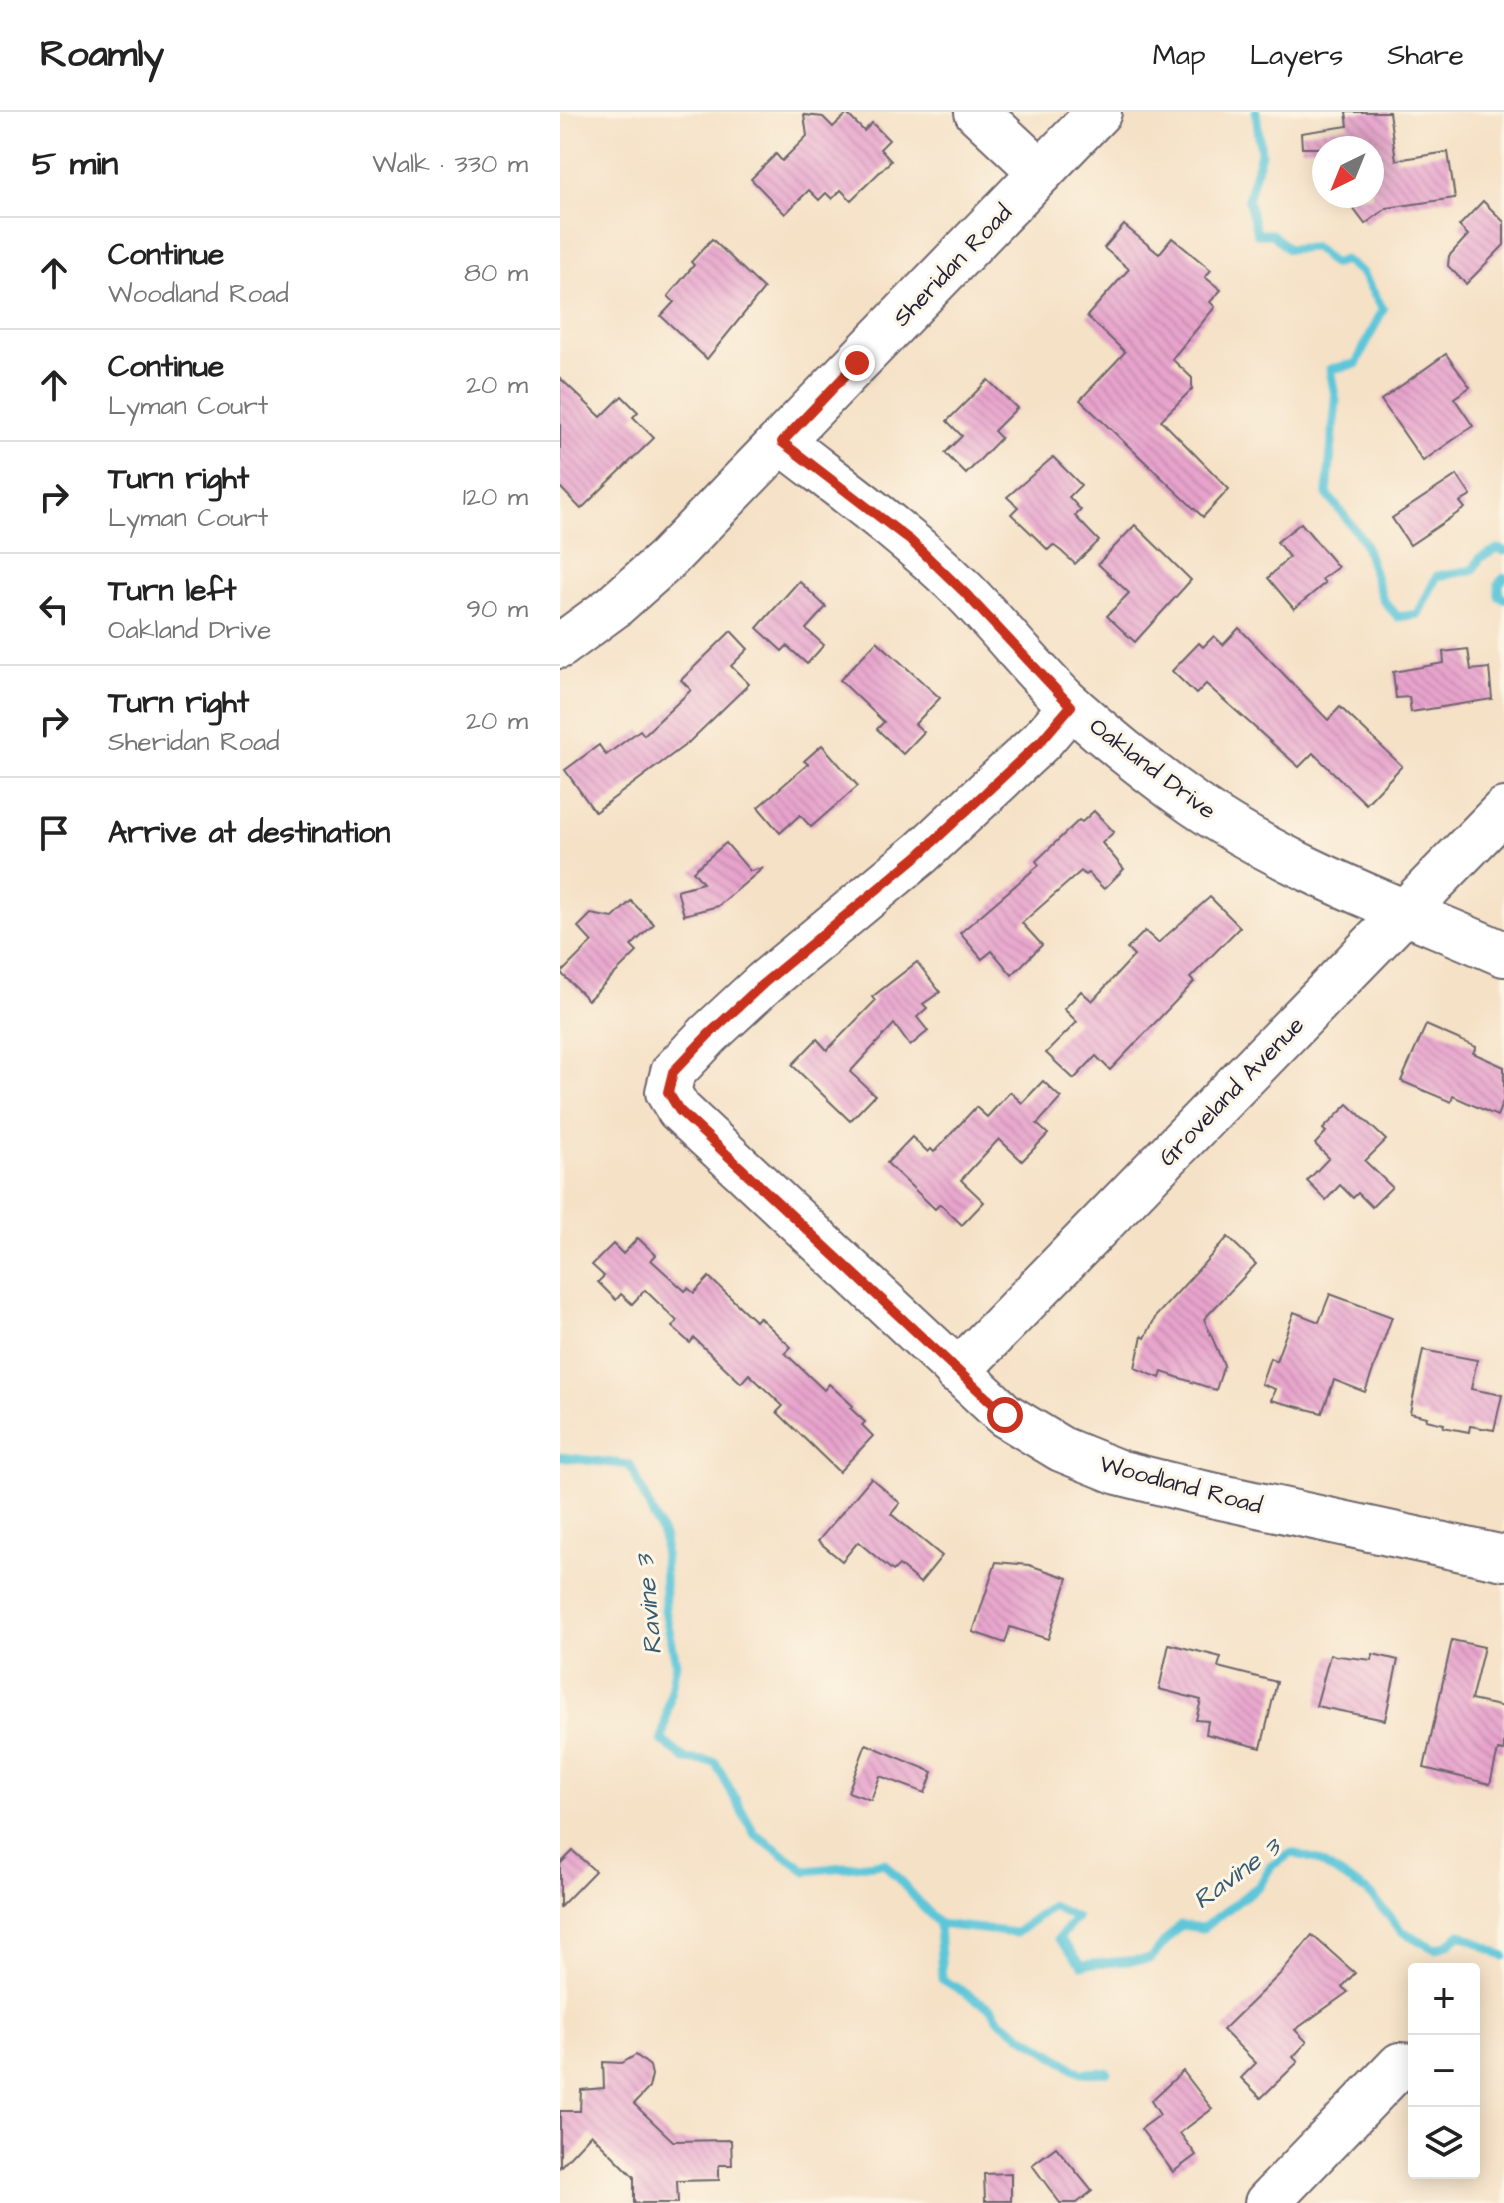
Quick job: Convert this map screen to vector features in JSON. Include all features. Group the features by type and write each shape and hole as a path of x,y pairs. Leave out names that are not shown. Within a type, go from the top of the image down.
{"street":[{"path":"977,112 1041,172"},
{"name":"Sheridan Road","path":"560,646 613,607 666,560 1099,112"},
{"name":"Oakland Drive","path":"782,442 911,541 965,593 1071,706 1194,804 1292,861 1371,901 1407,912 1504,954"},
{"name":"Woodland Road","path":"1071,706 1041,741 921,853 764,983 673,1072 668,1092 679,1110 957,1372 1005,1415 1061,1449 1118,1472 1504,1558"},
{"name":"Groveland Avenue","path":"957,1372 1504,810"},
{"path":"1267,2203 1400,2065 1408,2066"}],"building":[{"path":"1346,112 1389,112 1396,160 1448,152 1455,198 1387,208 1365,224 1353,208 1384,208 1384,136 1312,136 1312,148 1302,148 1301,133 1348,126"},
{"path":"847,114 864,131 872,123 889,140 880,149 891,161 851,200 841,190 832,199 826,193 819,200 809,190 785,214 751,179 776,154 782,161 807,136 804,115 823,117 833,127"},
{"path":"1483,201 1504,222 1504,245 1466,284 1448,266 1449,256 1468,235 1459,226"},
{"path":"1124,225 1159,254 1172,238 1211,270 1205,277 1221,290 1210,302 1215,307 1172,359 1192,378 1192,389 1161,420 1229,489 1203,517 1080,400 1125,352 1087,316 1129,269 1104,248"},
{"path":"712,239 764,289 707,359 661,316 674,302 668,296 694,265 691,262"},
{"path":"1446,354 1470,387 1454,398 1473,426 1423,461 1381,400"},
{"path":"560,378 601,417 622,396 638,412 633,417 654,438 581,509 560,487"},
{"path":"988,380 1017,408 994,431 1001,438 966,474 945,453 962,436 947,421"},
{"path":"1053,457 1081,485 1069,497 1081,510 1075,516 1099,541 1075,564 1053,545 1048,550 1011,514 1018,507 1007,497"},
{"path":"1457,475 1471,496 1460,502 1465,508 1410,545 1392,518"},
{"path":"1301,523 1338,567 1322,579 1325,583 1294,609 1268,578 1289,557 1277,542"},
{"path":"1135,525 1191,580 1135,642 1107,616 1129,593 1098,564"},
{"path":"799,581 826,607 806,629 824,645 807,664 787,646 782,651 757,628"},
{"path":"1239,628 1328,720 1340,707 1402,766 1366,804 1313,753 1299,767 1206,684 1196,694 1172,671 1199,643 1203,647 1214,636 1223,645"},
{"path":"731,631 748,649 731,666 749,684 688,743 595,812 565,770 599,745 606,755 640,730 644,735 691,690 681,680"},
{"path":"877,641 940,698 915,724 924,732 903,754 877,729 884,722 840,680"},
{"path":"1468,649 1471,670 1489,668 1492,699 1411,712 1409,697 1396,698 1393,672 1444,663 1443,652"},
{"path":"822,745 858,786 811,827 800,815 780,833 758,807 808,764 804,761"},
{"path":"1094,811 1114,832 1102,843 1124,869 1104,889 1088,873 1085,875 1081,871 1022,923 1042,945 1012,975 992,951 982,959 960,933 1039,865 1036,861 1079,820 1082,822"},
{"path":"726,843 750,871 763,868 718,906 684,915 677,890 703,883 693,871"},
{"path":"1210,897 1240,927 1190,978 1194,982 1110,1070 1096,1056 1074,1079 1046,1053 1077,1022 1064,1009 1081,991 1092,1001 1134,956 1127,949 1145,931 1158,943"},
{"path":"631,901 654,924 631,946 637,952 588,1000 561,973 592,942 578,927 591,914 613,918"},
{"path":"917,962 940,992 923,1004 927,1008 917,1017 928,1031 910,1046 894,1024 850,1072 875,1095 850,1121 792,1065 817,1039 827,1050 875,1001 872,997"},
{"path":"1426,1025 1476,1047 1473,1053 1504,1067 1504,1099 1497,1116 1453,1096 1451,1102 1401,1081"},
{"path":"1043,1081 1061,1098 1037,1124 1048,1134 1022,1161 999,1139 961,1180 984,1202 962,1225 940,1204 935,1209 887,1163 912,1137 928,1152 931,1149 934,1152 976,1107 987,1117 1010,1092 1022,1103"},
{"path":"1348,1104 1386,1140 1365,1161 1392,1187 1372,1207 1358,1193 1353,1198 1340,1185 1326,1200 1307,1181 1329,1158 1315,1144 1326,1132 1323,1129"},
{"path":"1228,1237 1256,1264 1204,1319 1224,1365 1216,1390 1162,1372 1160,1378 1135,1368 1142,1336 1145,1338 1156,1316"},
{"path":"638,1238 656,1255 651,1260 685,1291 688,1288 694,1293 709,1277 755,1321 759,1317 791,1347 785,1353 824,1390 829,1384 853,1406 850,1408 865,1422 862,1425 873,1436 839,1472 777,1412 783,1406 749,1374 741,1383 694,1338 690,1343 672,1327 677,1321 645,1290 632,1304 621,1294 616,1300 598,1282 604,1276 592,1265 613,1244 623,1254"},
{"path":"1330,1294 1392,1317 1365,1392 1334,1380 1322,1413 1271,1400 1275,1389 1261,1384 1270,1358 1276,1361 1294,1312 1319,1322"},
{"path":"1423,1350 1477,1360 1471,1389 1502,1395 1494,1430 1470,1426 1469,1432 1443,1427 1444,1424 1410,1413"},
{"path":"871,1478 900,1503 891,1514 942,1556 920,1583 899,1565 893,1571 858,1542 842,1561 818,1541"},
{"path":"996,1562 1029,1565 1068,1578 1048,1639 1010,1627 1005,1643 973,1632"},
{"path":"1452,1640 1484,1647 1471,1700 1504,1707 1504,1751 1498,1750 1490,1784 1424,1768"},
{"path":"1169,1644 1221,1657 1218,1667 1277,1682 1261,1748 1206,1734 1208,1721 1196,1720 1201,1700 1159,1689"},
{"path":"1373,1654 1398,1660 1385,1720 1316,1706 1330,1655 1372,1660"},
{"path":"866,1744 933,1772 925,1793 880,1776 871,1800 848,1792"},
{"path":"573,1851 595,1871 560,1907 560,1864"},
{"path":"1312,1935 1355,1973 1342,1987 1348,1992 1295,2030 1307,2042 1293,2057 1298,2062 1261,2098 1241,2078 1256,2063 1223,2030 1281,1973"},
{"path":"636,2055 650,2066 652,2075 649,2088 634,2104 673,2141 731,2140 732,2165 719,2165 719,2180 677,2181 678,2203 634,2203 634,2177 591,2134 560,2167 560,2111 580,2111 581,2090 604,2088 603,2062 622,2063"},
{"path":"1183,2071 1212,2109 1180,2133 1196,2155 1173,2172 1141,2129 1160,2115 1151,2101"},
{"path":"1056,2147 1092,2191 1077,2203 1060,2203 1032,2165"},
{"path":"1011,2173 1011,2201 985,2201 984,2174"}],"waterway":[{"path":"1256,112 1261,153 1248,199 1257,234 1272,234 1288,249 1314,247 1333,264 1344,260 1362,273 1383,309 1356,364 1330,369 1336,401 1327,494 1363,540 1383,600 1398,617 1418,614 1437,576 1473,570 1480,558 1498,549 1504,551"},
{"path":"1504,578 1499,583 1499,596 1504,599"},
{"name":"Ravine 3","path":"560,1457 630,1465 664,1539 665,1610 676,1663 662,1740 685,1759 715,1762 754,1833 806,1871 884,1863 939,1924 1016,1933 1052,1906 1076,1918 1059,1938 1082,1965 1150,1959 1180,1925 1203,1928 1260,1885 1271,1866 1292,1853 1315,1859 1368,1892 1402,1931 1435,1949 1449,1944 1460,1934 1504,1956"},
{"name":"Ravine 3","path":"939,1924 942,1979 992,2009 1000,2021 1081,2073 1107,2072"}],"route":[{"path":"857,363 782,442 911,541 965,593 1071,706 1041,741 921,853 764,983 709,1034 673,1072 668,1092 679,1110 1005,1415"}]}
